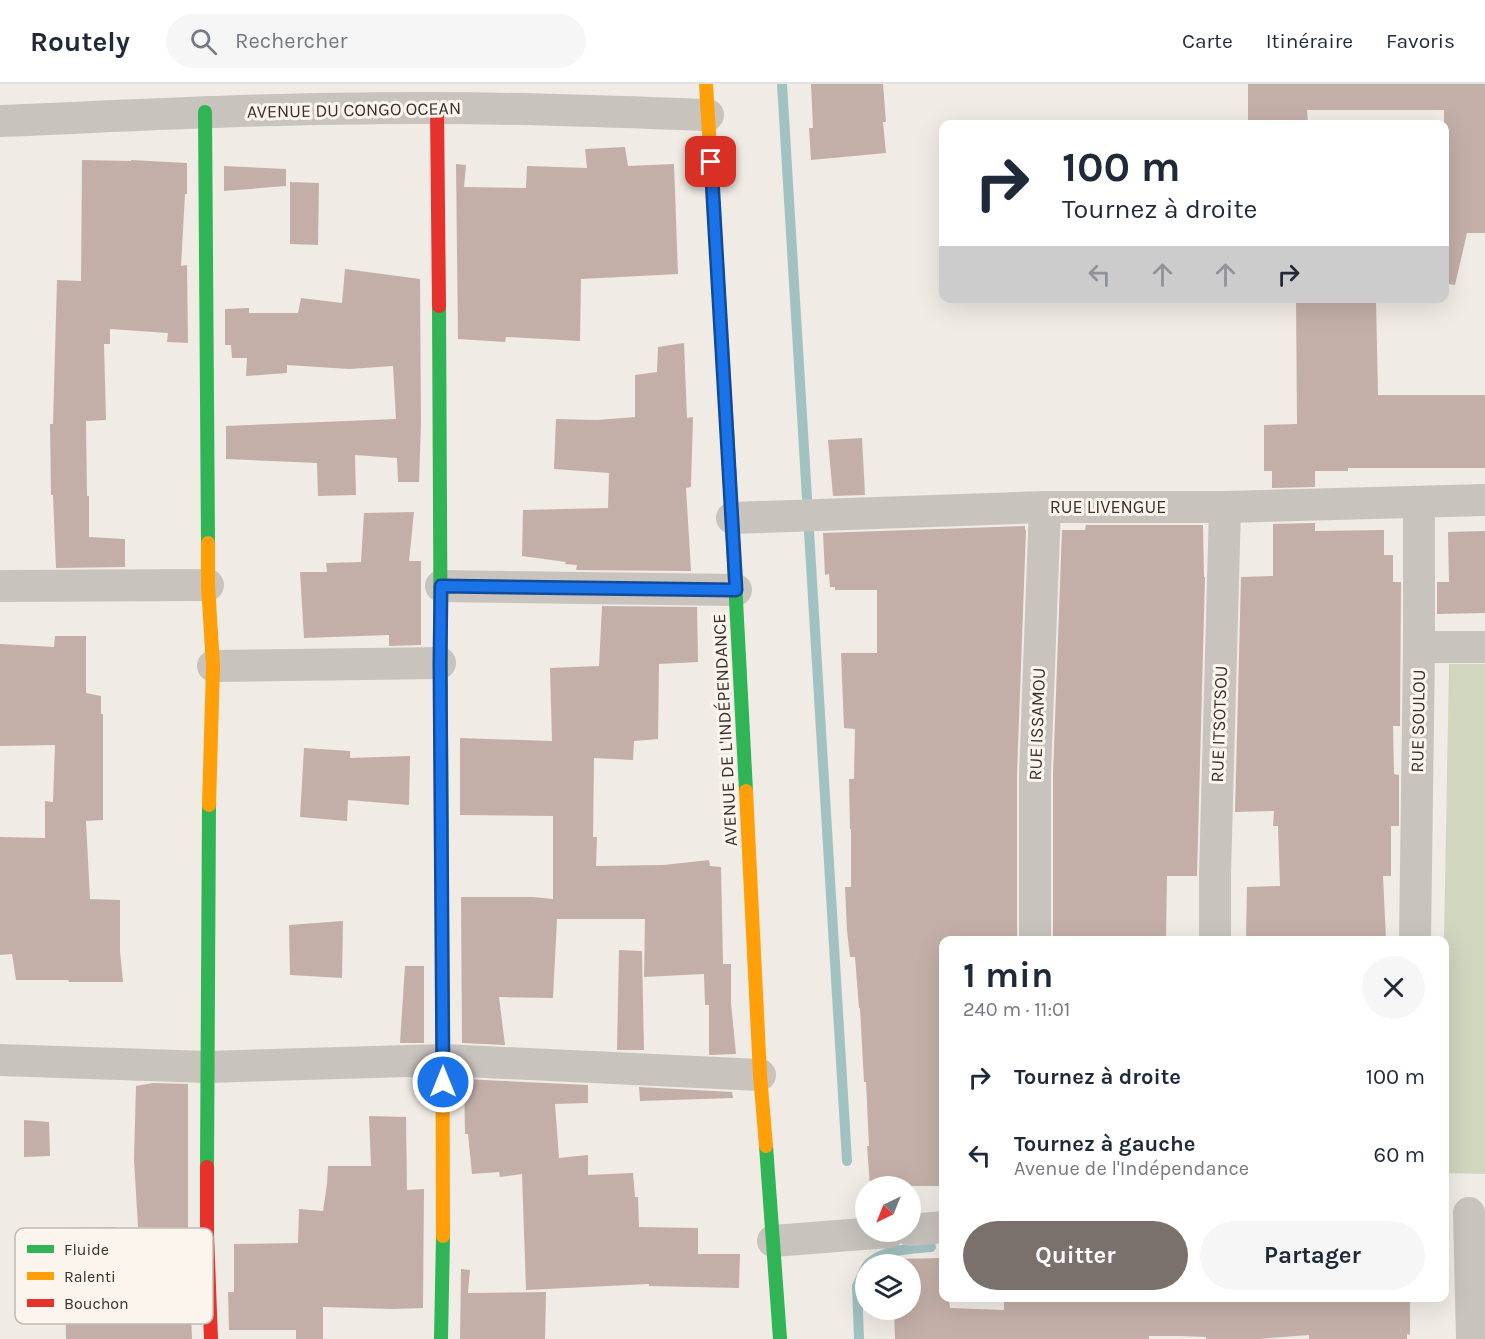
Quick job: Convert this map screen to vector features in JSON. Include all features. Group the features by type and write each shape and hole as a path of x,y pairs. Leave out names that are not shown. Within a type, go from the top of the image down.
{"street":[{"name":"AVENUE DE L'INDÉPENDANCE","path":"706,84 736,590 760,1075 780,1339"},
{"name":"AVENUE DU CONGO OCEAN","path":"0,121 205,112 355,96 437,108 708,115"},
{"path":"437,108 443,1060 441,1339"},
{"path":"205,112 208,585 213,666 210,745 207,1228"},
{"name":"RUE LIVENGUE","path":"732,518 1044,507 1225,507 1485,500"},
{"name":"RUE SOULOU","path":"1415,936 1419,502"},
{"name":"RUE ISSAMOU","path":"1035,936 1035,774 1044,507"},
{"name":"RUE ITSOTSOU","path":"1215,936 1225,507"},
{"path":"0,586 208,585"},
{"path":"441,586 736,590"},
{"path":"1419,647 1485,647"},
{"path":"213,666 440,663"},
{"path":"0,1060 207,1067 443,1060 760,1075"},
{"path":"1466,1213 1472,1339"},
{"path":"921,1229 939,1227"},
{"path":"774,1241 855,1235"},
{"path":"210,1324 211,1339"}],"green space":[{"path":"1449,664 1485,664 1485,1174 1449,1173 1449,936 1444,936"}],"building":[{"path":"811,84 883,84 886,153 811,160 809,128 813,128"},
{"path":"1248,84 1485,84 1485,233 1467,233 1455,285 1449,284 1449,120 1444,120 1444,110 1307,110 1308,120 1248,120"},
{"path":"625,147 628,166 674,164 678,274 581,279 580,341 506,337 505,342 458,339 456,164 466,165 464,187 526,188 527,166 587,168 585,149"},
{"path":"82,160 187,163 187,194 185,194 181,266 187,265 188,343 167,342 168,333 110,329 110,344 104,344 106,420 86,421 89,537 125,539 125,567 56,568 53,495 51,495 50,424 53,424 57,280 81,281"},
{"path":"224,166 286,169 286,186 224,191"},
{"path":"290,182 319,183 318,245 290,244"},
{"path":"345,269 420,279 419,482 398,482 397,458 355,455 356,495 318,496 317,463 226,459 226,426 396,419 393,366 349,369 287,365 287,373 246,376 247,358 232,358 231,345 225,345 225,309 249,308 249,313 298,313 301,298 342,303"},
{"path":"1296,303 1376,303 1378,395 1485,395 1485,468 1348,468 1348,471 1315,471 1315,487 1272,488 1272,471 1264,471 1264,425 1297,424"},
{"path":"684,343 687,418 693,417 691,487 686,488 691,571 576,570 577,565 565,564 566,562 522,556 523,510 608,508 609,473 554,469 556,419 597,420 635,417 635,375 657,372 658,347"},
{"path":"862,438 865,495 833,496 828,440"},
{"path":"414,512 409,561 421,561 421,645 389,646 389,635 304,638 300,572 327,572 326,563 361,562 364,513"},
{"path":"1315,523 1315,531 1384,530 1384,555 1393,555 1393,582 1401,582 1400,726 1393,726 1394,774 1399,775 1399,826 1391,826 1391,876 1383,876 1386,936 1246,936 1247,887 1280,886 1278,826 1273,826 1274,811 1235,812 1241,577 1273,576 1273,524"},
{"path":"1086,525 1203,525 1205,577 1197,876 1167,876 1166,936 1053,936 1053,774 1062,530 1085,530"},
{"path":"1025,526 1026,530 1017,774 1017,936 939,936 939,1186 921,1186 921,1176 869,1176 866,1082 864,1082 860,1008 855,957 850,957 845,887 851,887 849,779 854,779 855,729 844,728 841,653 877,653 877,590 835,590 835,587 830,587 829,574 825,575 823,533"},
{"path":"1485,531 1485,613 1437,614 1437,582 1449,582 1448,532"},
{"path":"602,606 697,607 698,662 659,664 658,739 634,741 633,760 594,758 593,837 597,837 596,866 664,865 709,860 710,866 721,867 723,964 731,964 731,1003 736,1054 709,1055 709,1005 705,1005 704,974 644,977 645,919 557,919 553,998 499,997 505,1045 462,1043 461,897 553,899 553,816 460,815 460,738 552,741 550,668 599,666"},
{"path":"55,636 86,636 86,693 101,696 103,820 86,821 90,899 120,900 120,951 123,982 16,980 12,954 0,955 0,837 45,838 45,801 53,802 55,745 0,746 0,644 54,647"},
{"path":"304,748 350,751 350,758 410,756 409,805 348,800 347,821 300,817"},
{"path":"343,921 342,978 290,975 289,925"},
{"path":"619,950 642,951 644,1050 617,1050"},
{"path":"405,966 424,966 424,1043 400,1043"},
{"path":"464,1079 588,1085 588,1103 555,1104 559,1158 588,1155 588,1175 633,1173 635,1197 638,1197 639,1227 698,1228 698,1254 740,1254 739,1288 649,1286 649,1284 526,1290 522,1174 500,1177 499,1172 472,1174 468,1134 465,1134"},
{"path":"153,1083 188,1084 188,1228 138,1227 134,1159 136,1086"},
{"path":"639,1087 732,1092 733,1098 640,1101"},
{"path":"369,1116 406,1117 407,1190 424,1189 423,1308 323,1307 323,1339 296,1339 296,1330 229,1330 228,1292 234,1292 234,1244 298,1243 299,1209 323,1211 328,1166 371,1166"},
{"path":"24,1120 49,1122 50,1156 24,1157"},
{"path":"116,1227 116,1228 64,1228"},
{"path":"921,1258 939,1258 939,1302 949,1302 950,1308 1004,1310 1004,1302 1410,1302 1410,1335 1407,1334 1407,1339 1309,1339 1309,1335 1259,1339 1149,1336 1149,1339 895,1339 894,1320 921,1320"},
{"path":"461,1269 470,1270 468,1293 546,1292 545,1339 460,1339"},
{"path":"66,1324 191,1324 192,1339 66,1339"}],"waterway":[{"path":"782,84 847,1161"},
{"path":"886,1254 906,1249 931,1247"},
{"path":"858,1320 859,1339"}],"traffic: fast":[{"path":"205,112 208,543"},
{"path":"439,306 442,916"},
{"path":"727,428 746,791"},
{"path":"207,1167 209,805"},
{"path":"766,1146 780,1339"},
{"path":"441,1339 443,1236"}],"traffic: slow":[{"path":"706,84 727,428"},
{"path":"208,543 213,666 209,805"},
{"path":"746,791 760,1075 766,1146"},
{"path":"442,916 443,1236"}],"traffic: jam":[{"path":"437,108 439,306"},
{"path":"207,1167 207,1228"},
{"path":"210,1324 211,1339"}],"route":[{"path":"443,1082 441,586 736,590 711,162"}]}
